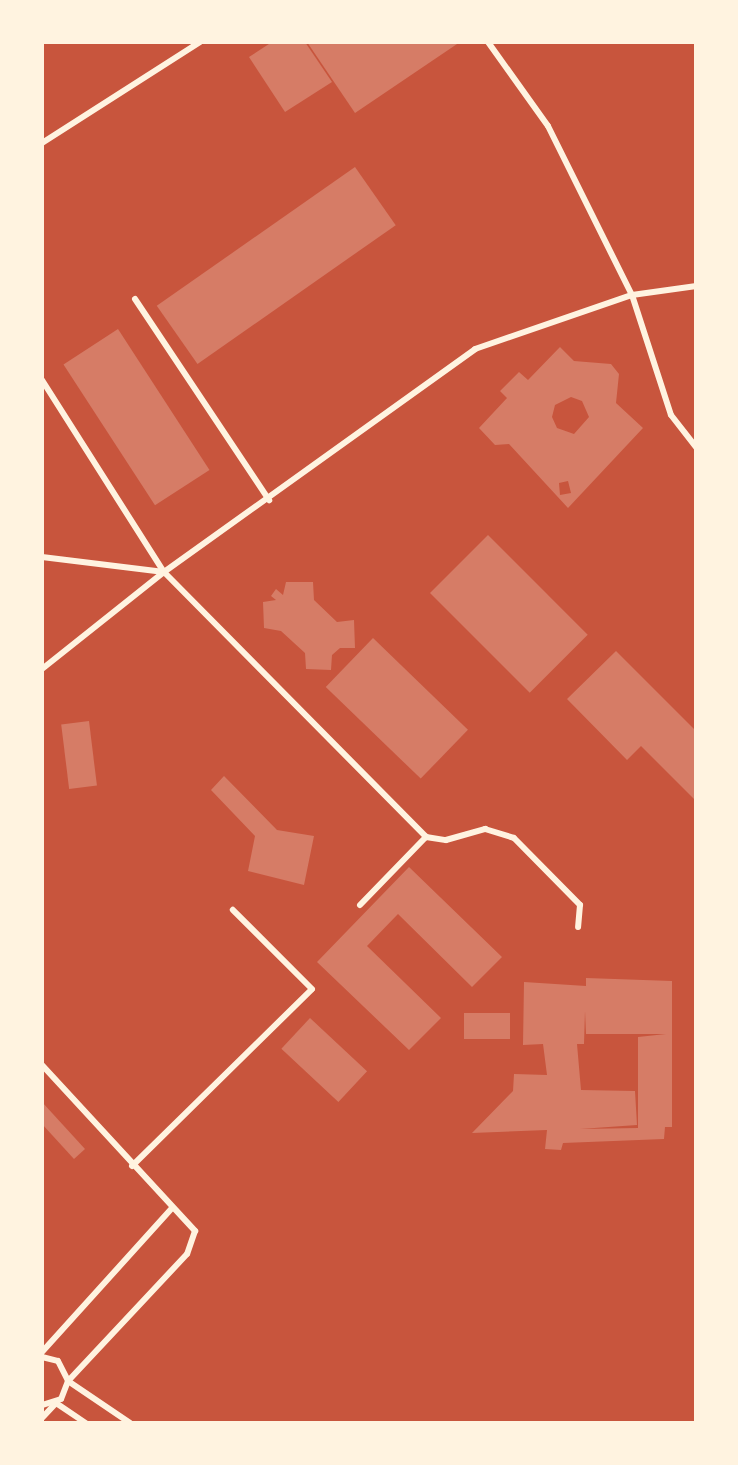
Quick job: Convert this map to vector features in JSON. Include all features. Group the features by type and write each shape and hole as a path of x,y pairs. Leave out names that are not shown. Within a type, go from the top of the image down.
{"lane":[{"path":"42,143 200,42"},
{"path":"488,42 548,126 632,295 671,415 696,447"},
{"path":"42,669 164,572 269,500 475,349 632,295 696,286"},
{"path":"135,299 269,500"},
{"path":"42,380 164,572 426,837 446,840 485,829 514,838 580,905 578,927"},
{"path":"42,557 164,572"},
{"path":"360,905 426,837"},
{"path":"132,1166 312,989 233,910"},
{"path":"42,1065 171,1209 195,1231 187,1254 68,1381 56,1403 42,1418"},
{"path":"130,1423 68,1381 58,1361 42,1354 171,1209"},
{"path":"42,1405 56,1403 86,1423"}],"building":[{"path":"272,42 305,42 332,82 285,112 249,57"},
{"path":"307,42 460,42 355,113"},
{"path":"355,167 396,225 197,364 157,306"},
{"path":"118,329 209,470 155,505 63,364"},
{"path":"560,347 574,361 611,364 619,374 616,403 643,428 568,508 509,444 495,445 479,428 507,398 500,391 519,372 528,380","holes":["571,397 582,401 589,417 574,434 557,428 552,417 555,405","568,481 571,493 560,495 559,483"]},
{"path":"488,535 588,635 530,693 430,593"},
{"path":"286,582 313,582 314,600 337,622 354,620 355,648 340,648 332,655 331,670 306,669 305,653 281,631 264,628 263,602 276,600 271,596 276,589 283,595"},
{"path":"373,638 468,730 421,779 326,687"},
{"path":"616,651 696,731 696,801 641,746 627,760 567,699"},
{"path":"89,721 97,786 69,789 61,724"},
{"path":"224,776 277,830 314,836 304,885 248,871 255,836 211,790"},
{"path":"409,867 502,957 472,987 398,914 367,946 441,1018 409,1050 317,962"},
{"path":"586,978 672,981 672,1127 665,1127 664,1139 563,1143 561,1150 545,1149 547,1130 472,1133 513,1091 514,1074 547,1075 543,1044 523,1045 524,982 586,986","holes":["585,1011 586,1034 666,1034 638,1037 638,1128 580,1129 637,1125 635,1091 581,1090 577,1044 584,1044"]},
{"path":"464,1013 510,1013 510,1039 464,1039"},
{"path":"310,1018 367,1071 338,1102 281,1049"},
{"path":"42,1102 85,1149 74,1159 42,1124"}]}
